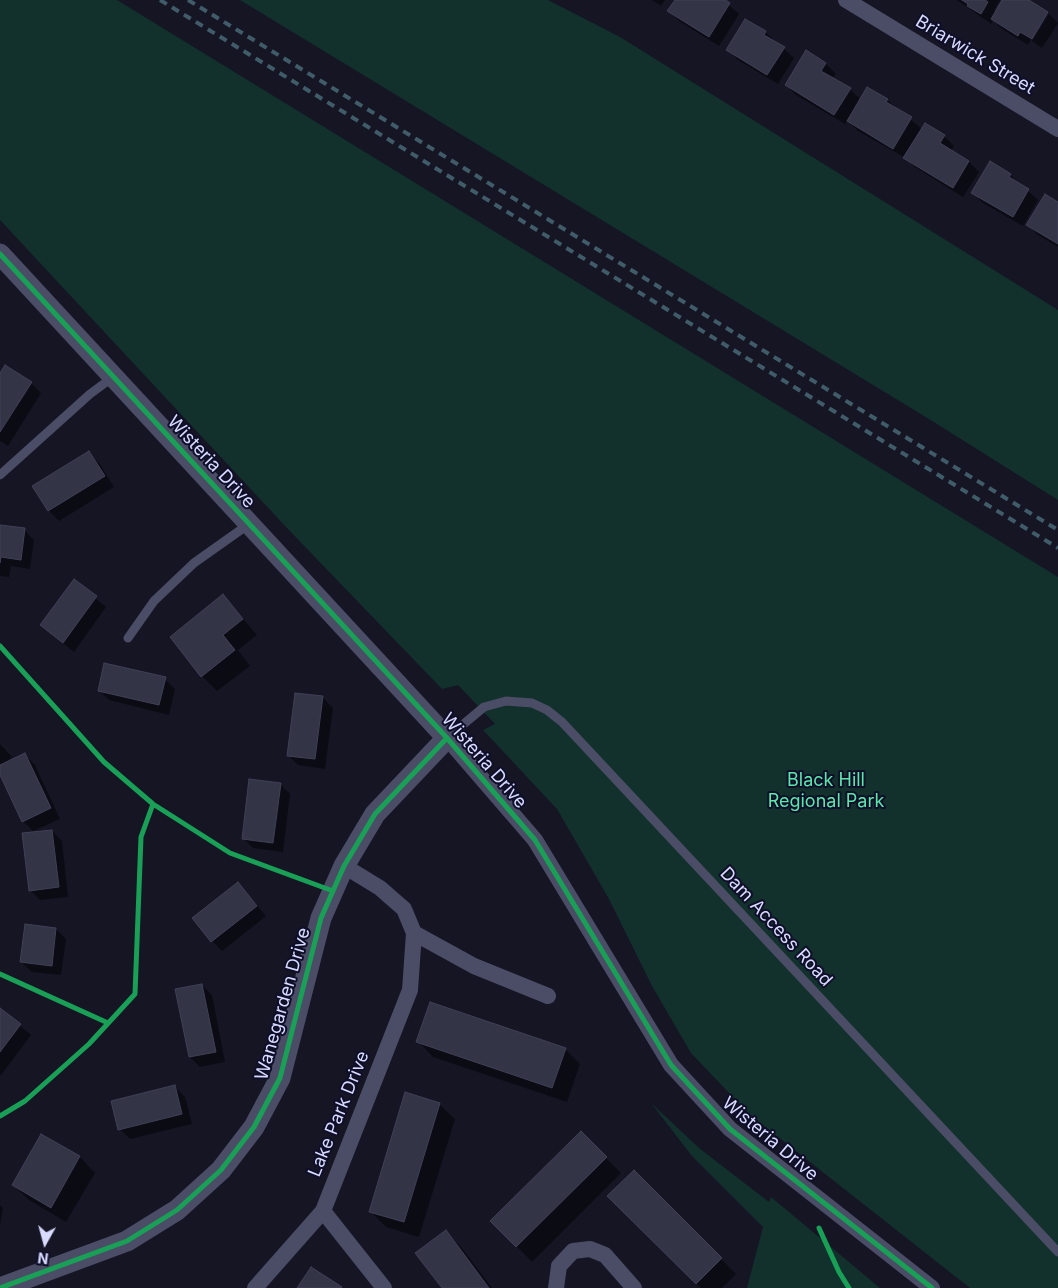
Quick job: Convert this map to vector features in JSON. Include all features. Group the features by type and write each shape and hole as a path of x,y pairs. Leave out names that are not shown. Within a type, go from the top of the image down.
{"street":[{"name":"Briarwick Street","path":"846,0 1058,129"},
{"name":"Wisteria Drive","path":"0,254 447,738 535,840 671,1064 730,1129 932,1288"},
{"name":"Wanegarden Drive","path":"0,1288 127,1241 177,1210 221,1170 254,1127 280,1078 321,918 344,866 375,814 447,738"},
{"name":"Lake Park Drive","path":"255,1288 323,1211 410,990 414,933 404,909 380,888 344,866"},
{"path":"414,933 474,966 548,996"},
{"path":"323,1211 384,1288"},
{"path":"556,1288 559,1266 573,1251 590,1249 605,1255 634,1288"}],"lane":[{"path":"0,475 61,420 113,377"},
{"path":"128,638 154,601 194,563 249,524"},
{"name":"Dam Access Road","path":"447,738 484,707 506,701 532,703 547,710 562,722 1058,1252"}],"green space":[{"name":"Black Hill Regional Park","path":"0,0 117,0 1058,577 1058,1288 970,1288 749,1114 691,1053 652,986 609,899 557,809 483,730 495,724 458,685 442,689 286,527 0,220"},
{"path":"240,0 548,0 620,37 1058,310 1058,500 929,419"},
{"path":"651,1103 699,1148 769,1202 771,1197 880,1288 747,1288 763,1227 692,1156"}],"building":[{"path":"675,0 726,0 730,3 709,37 667,11"},
{"path":"962,0 985,0 988,2 981,14 967,6 968,4"},
{"path":"1002,0 1029,0 1048,12 1032,39 1020,32 1018,36 991,19"},
{"path":"745,19 766,31 764,35 785,47 767,75 726,50"},
{"path":"806,50 826,63 821,71 851,88 834,115 785,85"},
{"path":"867,87 888,99 886,102 912,117 893,149 847,121"},
{"path":"925,123 945,135 940,143 969,161 953,188 903,158"},
{"path":"990,161 1011,174 1009,177 1029,189 1013,217 971,193"},
{"path":"1045,194 1058,202 1058,244 1026,225"},
{"path":"5,365 32,382 0,432 0,373"},
{"path":"89,451 105,476 48,511 32,486"},
{"path":"0,525 25,528 21,560 1,557 0,563"},
{"path":"74,579 97,596 63,643 40,625"},
{"path":"223,594 243,619 223,635 235,650 201,677 170,637"},
{"path":"104,663 166,677 159,705 98,691"},
{"path":"295,693 323,696 315,759 287,756"},
{"path":"25,753 51,808 22,822 0,775 0,765"},
{"path":"249,779 281,783 273,843 242,839"},
{"path":"52,830 59,887 29,891 22,833"},
{"path":"238,882 257,906 211,942 192,918"},
{"path":"25,924 56,928 52,966 20,962"},
{"path":"202,984 216,1052 189,1057 175,989"},
{"path":"430,1002 566,1048 552,1088 416,1042"},
{"path":"0,1008 21,1024 0,1052"},
{"path":"175,1085 182,1114 118,1130 111,1101"},
{"path":"405,1092 440,1103 404,1222 369,1212"},
{"path":"581,1131 607,1157 516,1247 490,1221"},
{"path":"41,1134 80,1156 51,1208 12,1185"},
{"path":"634,1170 722,1258 696,1284 607,1196"},
{"path":"446,1230 489,1288 442,1288 415,1253"},
{"path":"311,1267 342,1287 297,1288"}],"railway":[{"path":"160,0 1058,548"},
{"path":"188,0 1058,530"}],"cycle path":[{"path":"0,254 447,738 535,840 671,1065 730,1129 932,1288"},
{"path":"0,646 104,762 153,804 230,853 333,891"},
{"path":"0,1288 127,1241 177,1210 221,1170 254,1127 280,1078 321,918 344,866 375,814 447,738"},
{"path":"0,1116 25,1101 89,1044 135,994 141,837 153,804"},
{"path":"0,974 108,1023"},
{"path":"819,1228 839,1272 849,1288"}]}
